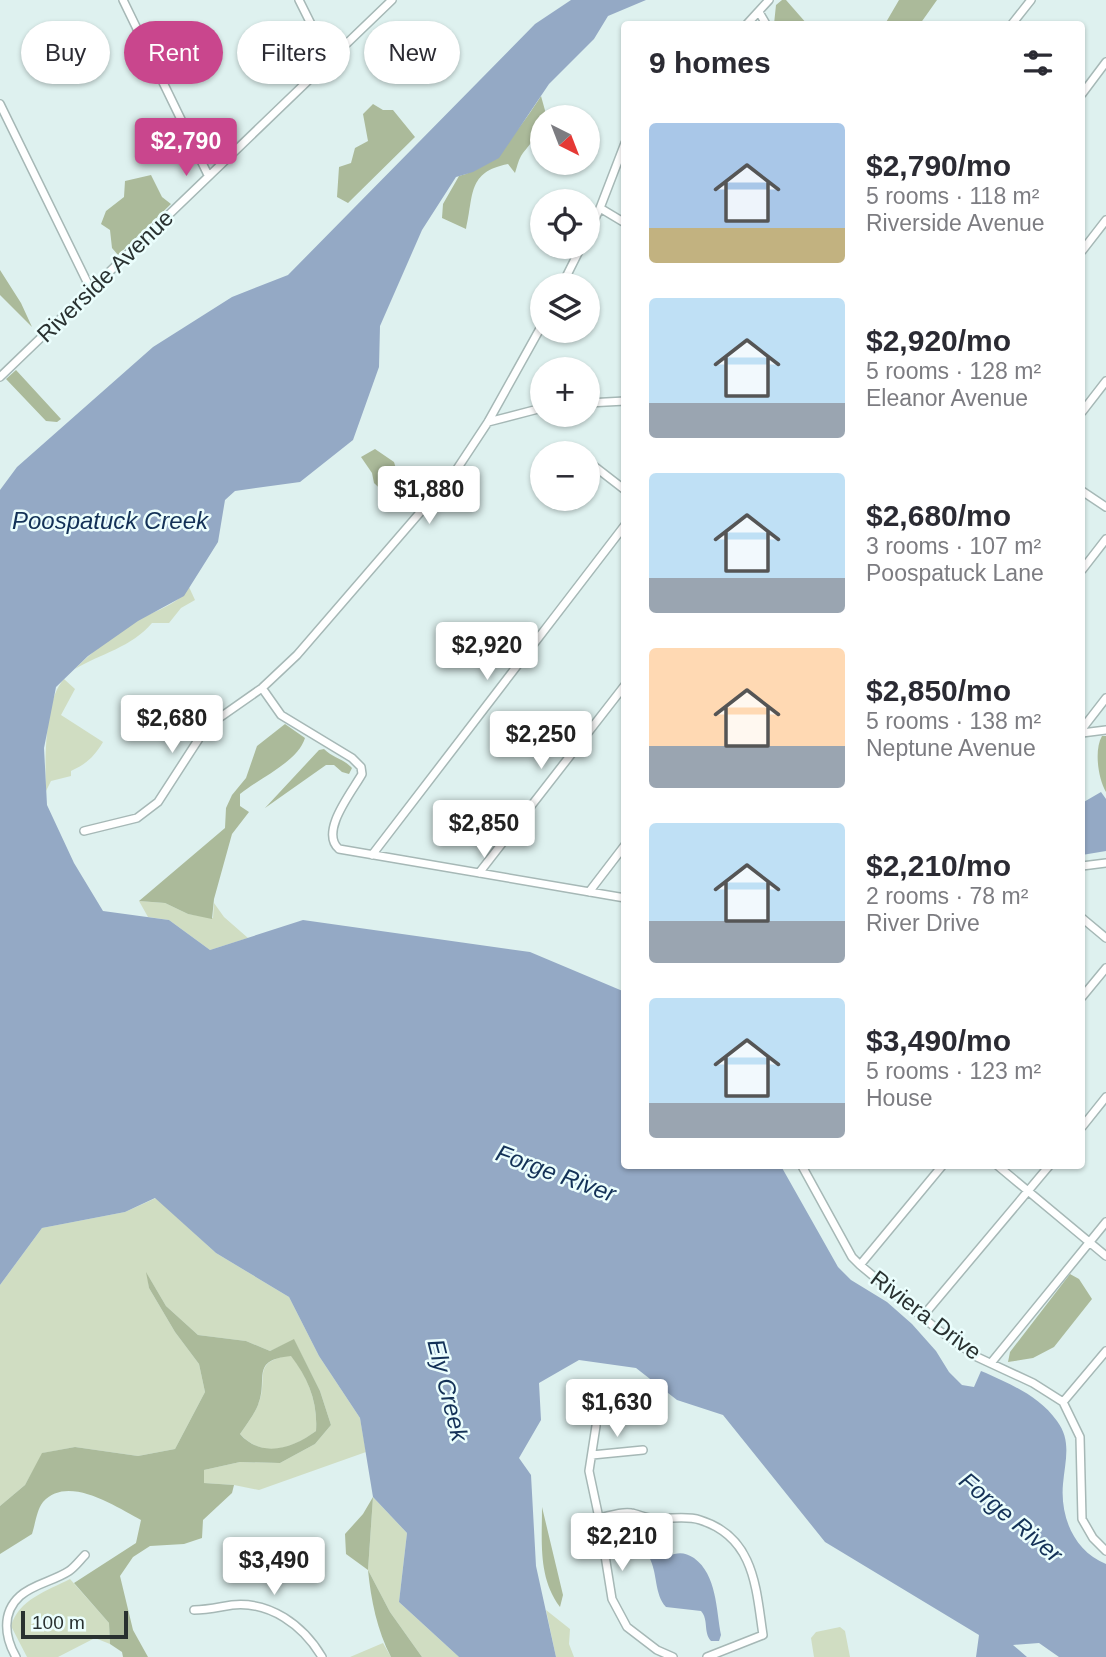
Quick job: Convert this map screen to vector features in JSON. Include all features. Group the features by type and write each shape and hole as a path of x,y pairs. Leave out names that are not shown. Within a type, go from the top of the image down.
{"street":[{"path":"123,0 208,175"},
{"path":"299,0 310,21"},
{"name":"Riverside Avenue","path":"350,40 392,0"},
{"path":"750,21 769,0"},
{"path":"1014,21 1031,0"},
{"path":"759,12 764,21"},
{"path":"1085,90 1106,62"},
{"name":"Riverside Avenue","path":"0,377 304,84"},
{"path":"0,104 91,290"},
{"path":"621,153 600,208 621,221"},
{"path":"1085,247 1106,220"},
{"path":"84,831 137,818 158,802 212,723 262,688 288,664 455,472 488,422 532,343"},
{"path":"1085,408 1106,381"},
{"path":"600,402 621,401"},
{"path":"488,422 530,411"},
{"path":"600,471 621,487"},
{"path":"1085,493 1106,507"},
{"path":"372,855 621,531"},
{"path":"1085,566 1106,539"},
{"path":"262,688 281,715 352,758 361,767 362,774 334,822 333,844 339,849 621,897"},
{"path":"479,873 621,690"},
{"path":"1085,727 1106,698"},
{"path":"1085,731 1106,730"},
{"path":"589,892 621,850"},
{"path":"1085,866 1106,863"},
{"path":"1085,920 1106,938"},
{"path":"1085,993 1106,968"},
{"path":"1085,1122 1106,1097"},
{"name":"Riviera Drive","path":"804,1169 852,1257 860,1265 977,1357 1033,1383 1063,1402"},
{"path":"860,1265 940,1169"},
{"path":"1003,1169 1106,1256"},
{"path":"923,1316 1046,1169"},
{"path":"991,1363 1106,1222"},
{"path":"1106,1351 1063,1402 1080,1437 1082,1519 1093,1538 1106,1551"},
{"path":"596,1426 589,1471 612,1599 627,1627 657,1650 673,1657"},
{"path":"592,1455 643,1450"},
{"path":"599,1518 629,1512 652,1518 700,1520 723,1532 739,1547 752,1570 763,1635 729,1653 707,1657"},
{"path":"16,1657 6,1635 6,1620 10,1609 20,1596 70,1570 85,1555"},
{"path":"194,1610 212,1610 231,1605 251,1605 268,1609 283,1616 308,1636 322,1657"}],"green space":[{"path":"786,0 804,21 774,21 776,5"},
{"path":"899,0 937,0 922,21 887,21"},
{"path":"541,96 544,105 535,105"},
{"path":"373,104 383,110 393,110 415,137 348,203 337,197 339,167 351,163 355,148 368,141 363,114"},
{"path":"530,112 530,144 520,158 515,173 508,164 485,173 479,179 472,196 466,229 442,218 443,204 459,176 484,164 516,132"},
{"path":"151,175 162,197 171,204 118,255 112,248 110,230 101,224 106,211 124,197 125,181"},
{"path":"0,270 21,303 32,327 0,295"},
{"path":"16,370 61,419 57,422 46,421 6,379"},
{"path":"375,449 394,462 397,472 388,483 398,490 414,491 409,505 390,498 374,483 372,473 361,457"},
{"path":"189,587 195,600 181,608 169,623 152,623 125,644 75,669 114,636 174,602"},
{"path":"64,679 75,689 61,715 103,742 89,760 71,771 71,776 51,781 46,791 49,716 57,689"},
{"path":"285,724 305,738 295,755 240,794 240,806 249,812 232,834 214,899 212,919 188,914 165,903 139,901 225,828 226,808 232,795 246,778 257,746"},
{"path":"1102,736 1106,736 1106,792 1098,764 1098,749"},
{"path":"324,749 352,768 349,774 334,765 326,765 265,808 319,750"},
{"path":"139,901 165,903 188,914 213,918 214,903 224,917 248,938 210,950 169,920 148,917"},
{"path":"156,1198 216,1253 289,1297 319,1356 360,1418 366,1452 259,1490 204,1483 204,1470 240,1462 280,1463 315,1444 331,1425 320,1391 294,1340 270,1351 246,1341 198,1335 166,1306 147,1274 149,1288 175,1332 199,1364 205,1392 175,1449 138,1456 75,1447 43,1453 25,1485 0,1506 0,1285 42,1228 125,1212"},
{"path":"146,1272 166,1306 198,1335 246,1341 270,1351 294,1339 320,1391 331,1425 315,1444 280,1463 240,1462 204,1470 204,1483 234,1485 232,1493 203,1520 202,1538 184,1544 150,1546 133,1557 120,1576 133,1630 148,1657 123,1657 122,1652 110,1644 109,1623 74,1583 136,1543 141,1520 106,1501 78,1492 65,1491 53,1494 43,1502 32,1534 0,1554 0,1506 25,1485 42,1453 75,1447 138,1456 175,1449 205,1392 199,1364 175,1332 149,1288","holes":["291,1356 313,1400 316,1431 298,1442 278,1448 268,1449 249,1442 240,1434 258,1405 265,1366 278,1358"]},
{"path":"1070,1274 1079,1279 1092,1299 1054,1347 1033,1358 1008,1362 1010,1352"},
{"path":"291,1355 311,1391 316,1431 297,1443 278,1449 258,1447 240,1434 258,1405 265,1367 278,1358"},
{"path":"373,1497 407,1533 399,1602 459,1657 422,1657 390,1612 368,1570"},
{"path":"373,1497 368,1570 346,1554 345,1534 363,1514"},
{"path":"542,1507 563,1595 560,1607 553,1596 545,1572"},
{"path":"368,1570 390,1612 422,1657 391,1657 375,1615"},
{"path":"70,1579 109,1623 110,1644 95,1638 58,1657 27,1657 11,1626 15,1617 27,1602"},
{"path":"546,1610 570,1629 569,1644 574,1657 556,1657"},
{"path":"840,1627 845,1631 850,1657 814,1657 811,1638 816,1632"},
{"path":"383,1643 391,1657 350,1657"}],"water":[{"path":"571,0 646,0 608,16 594,39 549,84 535,105 530,105 530,112 499,158 473,172 456,177 422,230 380,326 379,367 353,440 300,482 235,491 225,500 218,542 184,596 138,621 88,656 56,687 44,748 47,805 74,863 103,911 169,920 210,950 303,920 530,952 621,990 621,1169 783,1169 838,1267 851,1280 887,1302 912,1324 962,1385 974,1387 981,1371 1024,1392 1050,1412 1065,1436 1063,1496 1071,1532 1085,1551 1106,1564 1106,1657 1059,1657 1039,1643 1013,1645 1027,1657 976,1657 979,1635 825,1542 723,1415 677,1400 636,1368 579,1360 539,1383 541,1420 519,1458 531,1475 536,1566 556,1657 459,1657 399,1602 407,1533 373,1497 360,1418 319,1356 289,1297 216,1253 155,1198 125,1212 42,1228 0,1285 0,490 17,467 153,347 232,297 288,275 535,24"},
{"path":"1101,792 1106,799 1106,851 1085,854 1085,801"},
{"path":"657,1551 668,1556 678,1553 688,1555 702,1565 714,1593 721,1635 719,1641 711,1641 701,1611 666,1607 662,1602 649,1557 650,1552"}],"water label":[{"name":"Poospatuck Creek","path":"110,520"},
{"name":"Forge River","path":"556,1173"},
{"name":"Ely Creek","path":"448,1390"},
{"name":"Forge River","path":"1011,1517"}]}
